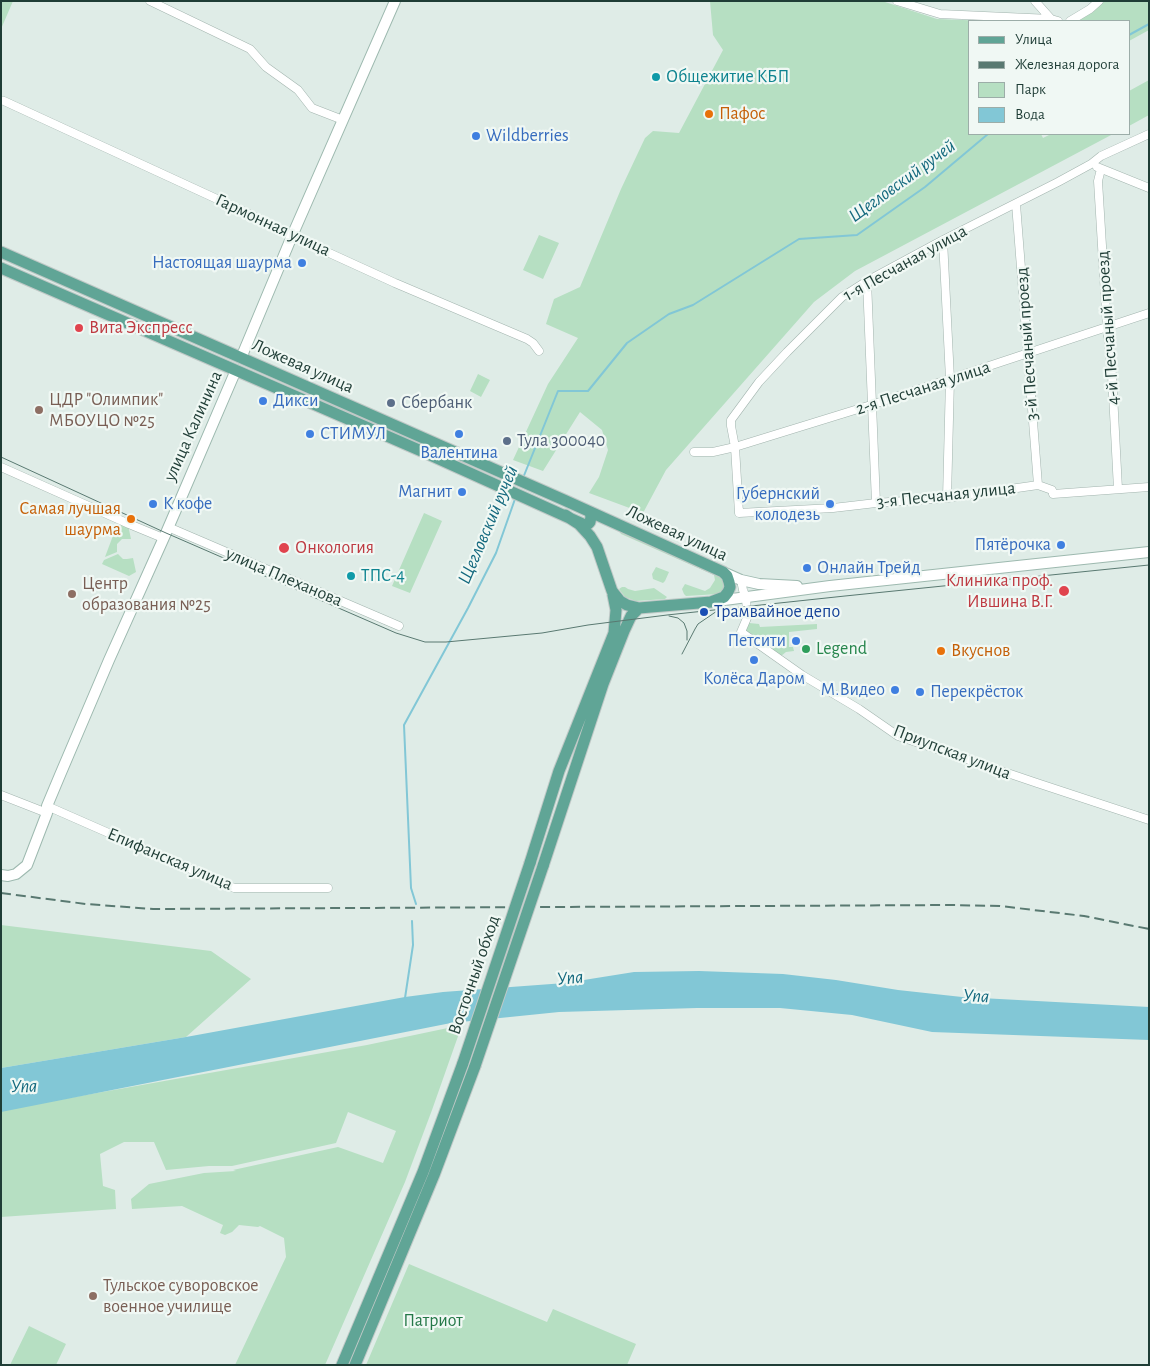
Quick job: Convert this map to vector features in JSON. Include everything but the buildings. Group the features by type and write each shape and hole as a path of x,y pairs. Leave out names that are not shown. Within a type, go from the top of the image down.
{"main road":[{"name":"Ложевая улица","path":"1,252 522,481 723,572 727,576 730,587 724,597 711,602"},
{"name":"Ложевая улица","path":"1,268 565,516 588,524 591,517 590,512"},
{"name":"улица Калинина","path":"236,370 241,358"},
{"path":"493,484 492,475 499,471"},
{"name":"Ложевая улица","path":"565,516 579,524 590,536 596,546 612,591 620,601 626,606 639,608"},
{"name":"Восточный обход","path":"342,1365 423,1172 463,1063 559,771 614,633 616,610 612,591"},
{"path":"639,608 711,602"},
{"name":"Восточный обход","path":"355,1365 434,1175 475,1066 603,684 631,616 639,608"}],"street":[{"path":"150,1 250,49 266,67 298,90 312,108 343,120"},
{"name":"улица Калинина","path":"241,358 395,1"},
{"path":"897,1 940,14 1054,20"},
{"path":"1035,1 1054,20"},
{"path":"1072,20 1099,1"},
{"name":"Гармонная улица","path":"4,100 256,217 292,236 527,339 534,343 539,350"},
{"name":"1-я Песчаная улица","path":"739,513 732,420 759,382 842,297 867,281 943,240 1091,164 1101,156 1149,134"},
{"path":"1091,164 1149,188"},
{"name":"4-й Песчаный проезд","path":"1101,169 1098,181 1118,489"},
{"name":"3-й Песчаный проезд","path":"1016,204 1038,485"},
{"path":"943,240 950,379 947,498"},
{"path":"867,281 876,503"},
{"name":"2-я Песчаная улица","path":"694,452 713,452 735,447 871,405 1149,313"},
{"name":"улица Калинина","path":"1,875 16,874 27,865 47,809 109,660 236,370"},
{"path":"1,467 163,538"},
{"name":"3-я Песчаная улица","path":"739,513 834,508 947,498 1038,485 1052,490 1054,494 1149,487"},
{"name":"улица Плеханова","path":"168,527 399,626"},
{"path":"711,602 830,586 1149,552"},
{"path":"723,572 741,580 772,586 830,586"},
{"name":"Приупская улица","path":"741,580 746,598 747,618 741,632 898,736 1149,820"},
{"name":"Епифанская улица","path":"1,795 47,809 234,888 328,888"}],"green space":[{"path":"1,1 13,1 1,29"},
{"path":"710,1 882,1 937,19 968,20 968,135 1042,135 1043,138 1049,135 1111,135 855,271 814,302 666,470 643,513 589,493 599,477 608,450 602,430 580,412 543,471 513,460 548,384 578,338 546,324 554,299 580,287 621,189 645,138 653,131 679,133 723,50 713,35"},
{"path":"1105,1 1149,1 1149,30 1130,40 1130,20 1076,20"},
{"path":"1149,80 1149,115 1130,125 1130,90"},
{"path":"539,235 559,243 543,279 523,270"},
{"path":"478,374 490,380 481,397 470,391"},
{"path":"424,513 442,521 410,593 392,586"},
{"path":"117,525 128,525 131,539 122,539 117,544 117,552 105,557"},
{"path":"619,531 723,575 725,588 718,594 686,596 682,589 685,584 705,591 710,588 715,580 714,575 621,534"},
{"path":"118,554 123,559 133,558 136,572 129,576 102,564 104,560"},
{"path":"656,567 669,572 663,583 653,579 652,574"},
{"path":"622,587 635,591 654,588 667,597 665,599 636,601 625,597 619,589"},
{"path":"749,623 759,624 760,627 817,624 817,629 789,632 789,647 793,647 794,651 786,652 781,656 746,632"},
{"path":"1,925 211,951 251,979 186,1037 1,1068"},
{"path":"462,1025 405,1182 325,1365 235,1365 286,1257 284,1238 260,1226 239,1225 232,1232 225,1235 220,1233 223,1225 182,1206 132,1209 131,1199 149,1184 204,1173 236,1171 233,1170 338,1147 383,1163 396,1131 348,1112 336,1143 232,1166 166,1170 154,1142 124,1142 100,1154 103,1186 115,1190 116,1209 1,1217 1,1110 367,1045"},
{"name":"Патриот","path":"409,1264 547,1322 553,1309 636,1344 627,1365 366,1365"},
{"path":"29,1326 66,1344 56,1365 10,1365"}],"water":[{"name":"Упа","path":"699,971 783,974 962,997 1149,1007 1149,1040 932,1032 852,1015 780,1008 697,1008 559,1012 451,1023 1,1112 1,1068 405,997 443,992 565,983 634,972"}],"waterway":[{"name":"Щегловский ручей","path":"1130,34 1149,24"},
{"name":"Щегловский ручей","path":"523,478 558,391 588,391 627,343 669,314 693,305 799,239 857,235 925,187 987,135"},
{"name":"Щегловский ручей","path":"416,904 411,888 404,725 496,553 515,499"},
{"name":"Щегловский ручей","path":"405,998 413,945 412,921"}],"tram line":[{"path":"1,457 166,533 396,633 425,642 446,642 542,633 667,615 1149,565"},
{"path":"682,654 698,624 717,611"},
{"path":"669,616 678,618 684,623 687,631 687,640"}],"railway":[{"path":"1,893 86,904 153,909 1000,906 1084,916 1149,929"}],"place":[{"name":"Общежитие КБП","path":"656,77"},
{"name":"Пафос","path":"709,114"},
{"name":"Wildberries","path":"476,136"},
{"name":"Настоящая шаурма","path":"302,263"},
{"name":"Вита Экспресс","path":"79,328"},
{"name":"Дикси","path":"263,401"},
{"name":"Сбербанк","path":"391,403"},
{"name":"ЦДР \"Олимпик\" МБОУЦО №25","path":"39,410"},
{"name":"СТИМУЛ","path":"310,434"},
{"name":"Валентина","path":"459,434"},
{"name":"Тула 300040","path":"507,441"},
{"name":"Магнит","path":"462,492"},
{"name":"К кофе","path":"153,504"},
{"name":"Губернский колодезь","path":"830,504"},
{"name":"Самая лучшая шаурма","path":"131,519"},
{"name":"Пятёрочка","path":"1061,545"},
{"name":"Онкология","path":"284,548"},
{"name":"Онлайн Трейд","path":"807,568"},
{"name":"ТПС-4","path":"351,576"},
{"name":"Клиника проф. Ившина В.Г.","path":"1064,591"},
{"name":"Центр образования №25","path":"72,594"},
{"name":"Трамвайное депо","path":"704,612"},
{"name":"Петсити","path":"796,641"},
{"name":"Legend","path":"806,649"},
{"name":"Вкуснов","path":"941,651"},
{"name":"Колёса Даром","path":"754,660"},
{"name":"М.Видео","path":"895,690"},
{"name":"Перекрёсток","path":"920,692"},
{"name":"Тульское суворовское военное училище","path":"93,1296"}]}
